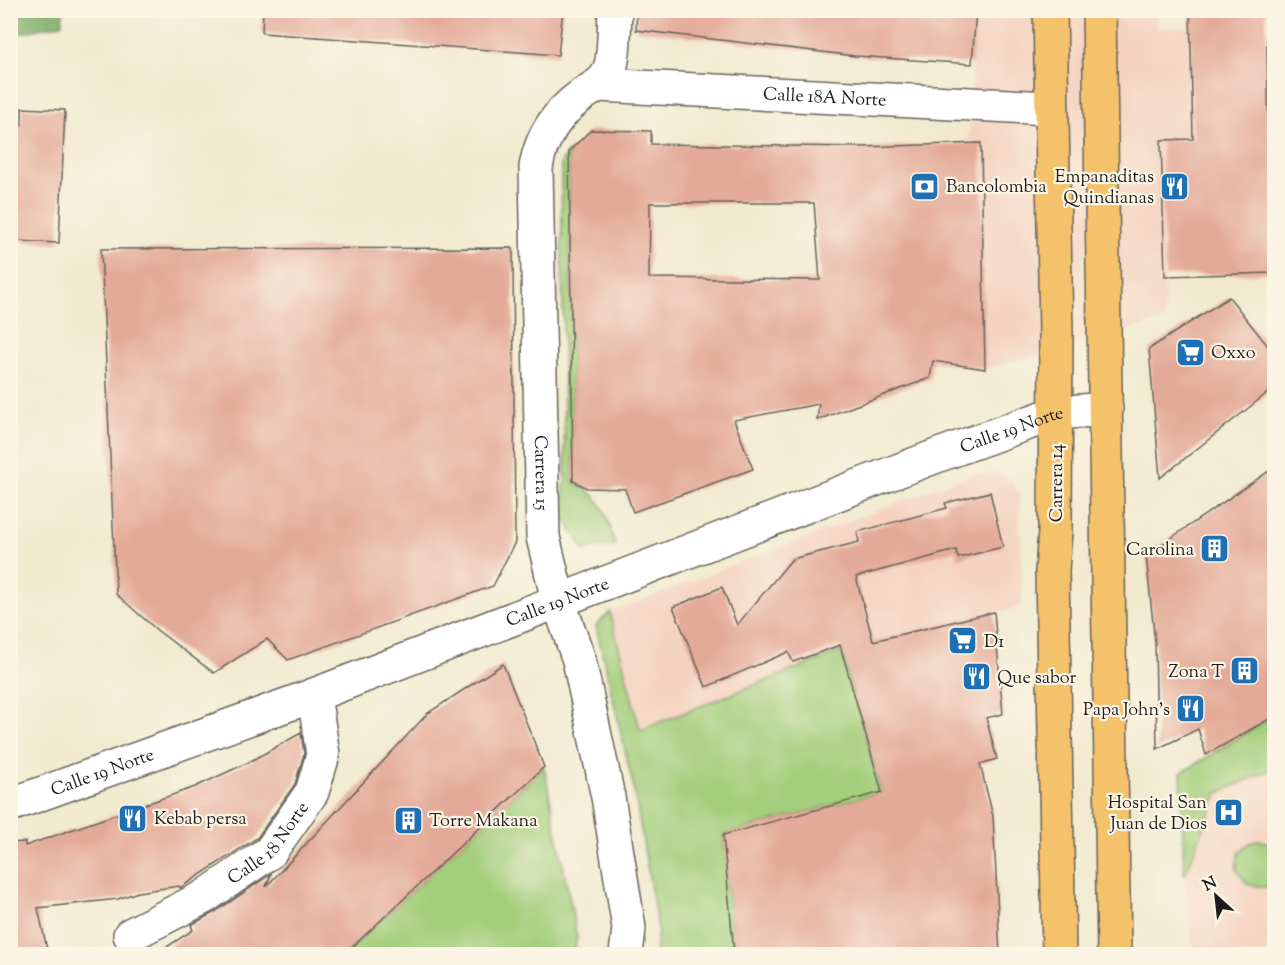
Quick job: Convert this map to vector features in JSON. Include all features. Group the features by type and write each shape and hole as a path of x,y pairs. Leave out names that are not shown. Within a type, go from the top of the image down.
{"main road":[{"name":"Carrera 14","path":"1050,10 1056,412 1055,531 1052,571 1059,954"},
{"path":"1099,10 1114,954"}],"street":[{"path":"599,85 610,70 615,10"},
{"name":"Calle 18A Norte","path":"599,85 1050,108"},
{"name":"Carrera 15","path":"599,85 582,94 549,128 539,148 536,167 543,537 558,600 579,660 608,796 629,928 626,954"},
{"name":"Calle 19 Norte","path":"10,805 314,695 558,600 1056,412 1106,409"},
{"name":"Calle 18 Norte","path":"130,935 204,897 270,852 312,792 323,755 314,695"}],"shaded area":[{"path":"975,11 1158,11 1158,29 1190,28 1193,139 1161,140 1165,320 985,369 981,143 968,143"},
{"path":"999,473 1011,480 1020,494 1022,607 872,641 796,668 640,730 610,612 973,474"},
{"name":"Hospital San Juan de Dios","path":"1274,716 1274,954 1194,954 1184,877 1181,773"}],"green space":[{"path":"11,10 63,11 62,24 11,35"},
{"path":"569,151 573,481 591,493 602,507 615,545 584,550 561,513 565,480 561,163"},
{"path":"610,612 640,730 841,651 882,792 723,835 734,954 655,954 658,930 634,789 596,626"},
{"path":"1274,716 1274,768 1218,793 1184,877 1181,773"},
{"path":"544,767 577,937 574,954 345,954"},
{"path":"1259,840 1274,845 1274,883 1267,887 1248,885 1237,871 1237,860 1241,851 1248,844"}],"building":[{"path":"263,10 563,10 558,55 262,33"},
{"path":"637,10 976,10 972,64 855,56 636,30"},
{"path":"1190,10 1266,10 1269,136 1275,136 1275,273 1165,276 1161,140 1193,139"},
{"path":"22,108 65,110 59,243 17,241 17,221 10,221 10,124 22,124"},
{"path":"591,130 651,131 651,144 862,147 981,143 985,369 933,361 930,378 817,420 819,404 734,420 753,469 633,512 625,489 587,488 573,481 569,151","holes":["650,203 814,203 820,280 649,278"]},
{"path":"513,248 515,542 493,586 288,660 267,639 214,673 158,631 116,594 101,249"},
{"path":"1229,297 1275,355 1275,387 1160,478 1149,349"},
{"path":"1275,467 1275,716 1206,755 1198,729 1157,749 1155,643 1146,555"},
{"path":"990,492 1003,547 958,558 956,550 856,577 873,641 994,612 1003,714 986,718 997,759 980,764 993,816 1000,954 734,954 723,835 882,792 840,645 793,662 788,652 706,687 673,607 722,587 737,625 792,559 859,542 857,532 947,508 945,503"},
{"name":"Torre Makana","path":"503,664 544,767 345,954 156,954 193,930 191,925 215,912 271,874 266,887 428,713"},
{"path":"301,733 304,754 295,784 257,838 180,888 179,886 138,892 118,899 38,908 48,954 10,954 10,843 25,842 25,846 195,787 247,763"}],"place":[{"name":"Bancolombia","path":"925,186"},
{"name":"Empanaditas Quindianas","path":"1175,186"},
{"name":"Oxxo","path":"1190,352"},
{"name":"Carolina","path":"1215,549"},
{"name":"D1","path":"963,641"},
{"name":"Zona T","path":"1245,671"},
{"name":"Que sabor","path":"976,677"},
{"name":"Papa John's","path":"1191,709"},
{"name":"Hospital San Juan de Dios","path":"1228,812"},
{"name":"Kebab persa","path":"133,818"},
{"name":"Torre Makana","path":"408,820"}]}
